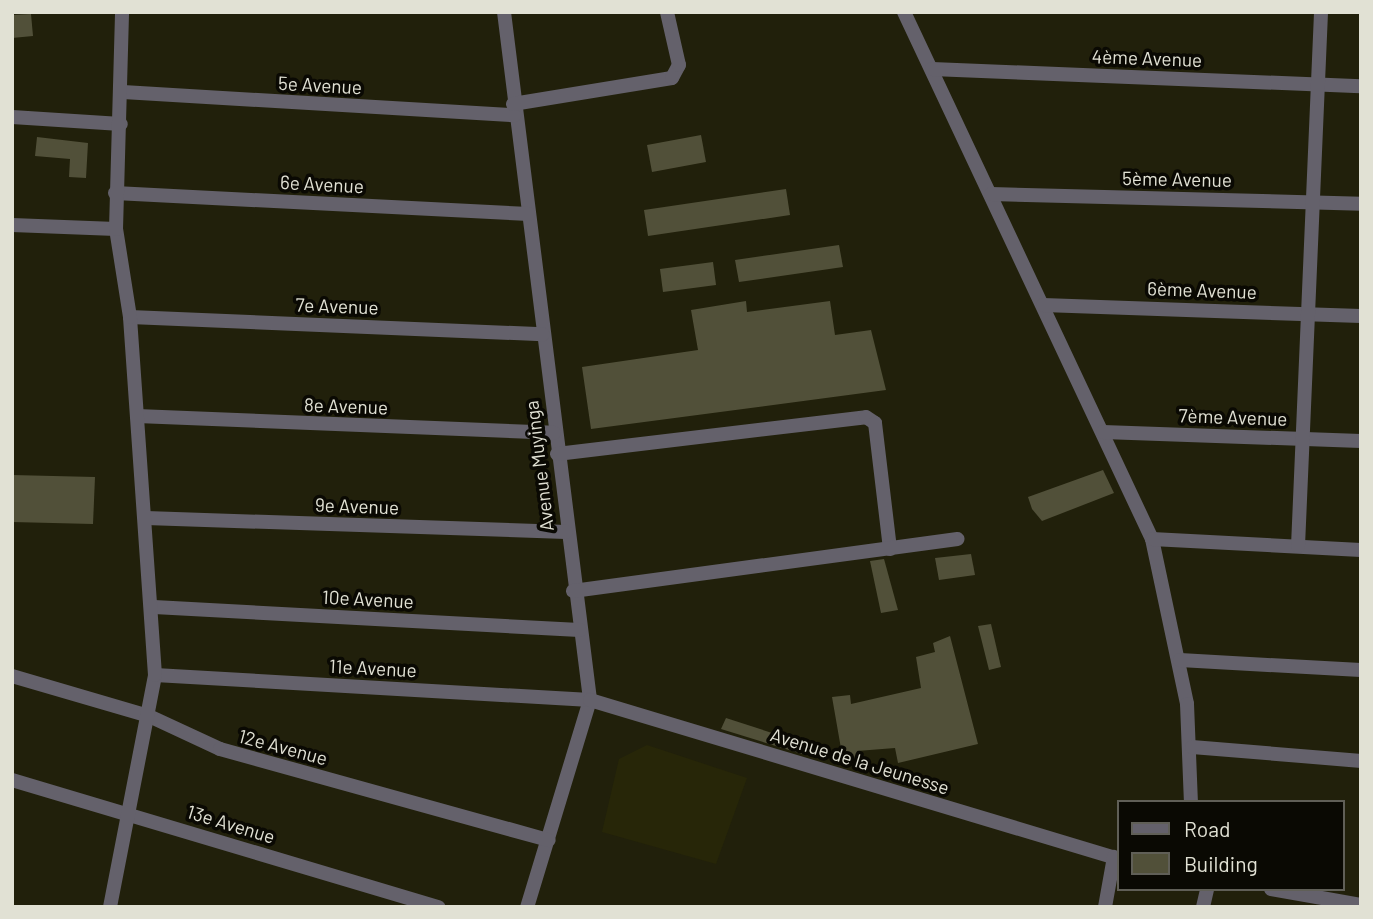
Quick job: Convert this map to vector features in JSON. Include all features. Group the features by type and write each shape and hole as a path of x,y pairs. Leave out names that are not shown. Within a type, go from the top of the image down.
{"street":[{"path":"110,907 155,675 154,607 130,317 116,229 115,193 122,93 122,12"},
{"name":"Avenue Muyinga","path":"504,12 513,110 573,591 590,701 527,907"},
{"name":"5e Avenue","path":"122,93 513,110 672,78 679,65 667,12"},
{"path":"904,12 992,194 1152,539 1180,660 1192,747 1191,800"},
{"path":"1298,546 1321,12"},
{"name":"4ème Avenue","path":"932,69 1361,86"},
{"path":"12,117 121,124"},
{"name":"6e Avenue","path":"115,193 528,214"},
{"name":"5ème Avenue","path":"992,194 1361,204"},
{"path":"12,225 116,229"},
{"name":"6ème Avenue","path":"1042,305 1361,316"},
{"name":"7e Avenue","path":"130,317 543,334"},
{"name":"8e Avenue","path":"137,416 554,433"},
{"path":"557,454 866,417 875,423 890,549"},
{"name":"7ème Avenue","path":"1103,432 1361,440"},
{"name":"9e Avenue","path":"146,518 566,532"},
{"path":"573,591 957,539"},
{"path":"1152,539 1361,550"},
{"name":"10e Avenue","path":"154,607 579,630"},
{"path":"1180,660 1361,670"},
{"name":"11e Avenue","path":"155,675 590,701"},
{"name":"12e Avenue","path":"12,676 149,716 220,749 549,840"},
{"name":"Avenue de la Jeunesse","path":"590,701 1116,858"},
{"path":"1192,747 1361,761"},
{"name":"13e Avenue","path":"12,780 438,907"},
{"path":"1105,907 1116,858"},
{"path":"1289,900 1361,905"}],"shaded area":[{"path":"647,745 747,778 716,864 602,832 619,759"}],"building":[{"path":"31,14 33,36 12,38 12,15"},
{"path":"701,135 706,162 652,172 647,145"},
{"path":"37,137 88,143 86,178 69,177 70,159 35,156"},
{"path":"786,189 790,215 648,236 644,210"},
{"path":"839,245 843,267 739,282 735,260"},
{"path":"713,262 716,285 663,292 660,269"},
{"path":"746,301 747,312 830,301 835,335 871,330 886,390 591,429 582,367 698,350 691,310"},
{"path":"1103,470 1114,493 1042,521 1032,509 1028,497"},
{"path":"12,475 95,477 93,524 12,522"},
{"path":"971,554 975,575 939,580 935,558"},
{"path":"884,559 898,610 881,613 870,561"},
{"path":"991,624 1001,667 989,670 978,626"},
{"path":"950,636 978,744 898,763 895,748 857,751 857,759 843,760 832,697 850,695 851,704 921,688 916,657 935,652 933,643"},
{"path":"726,718 803,743 802,754 721,729"}]}
